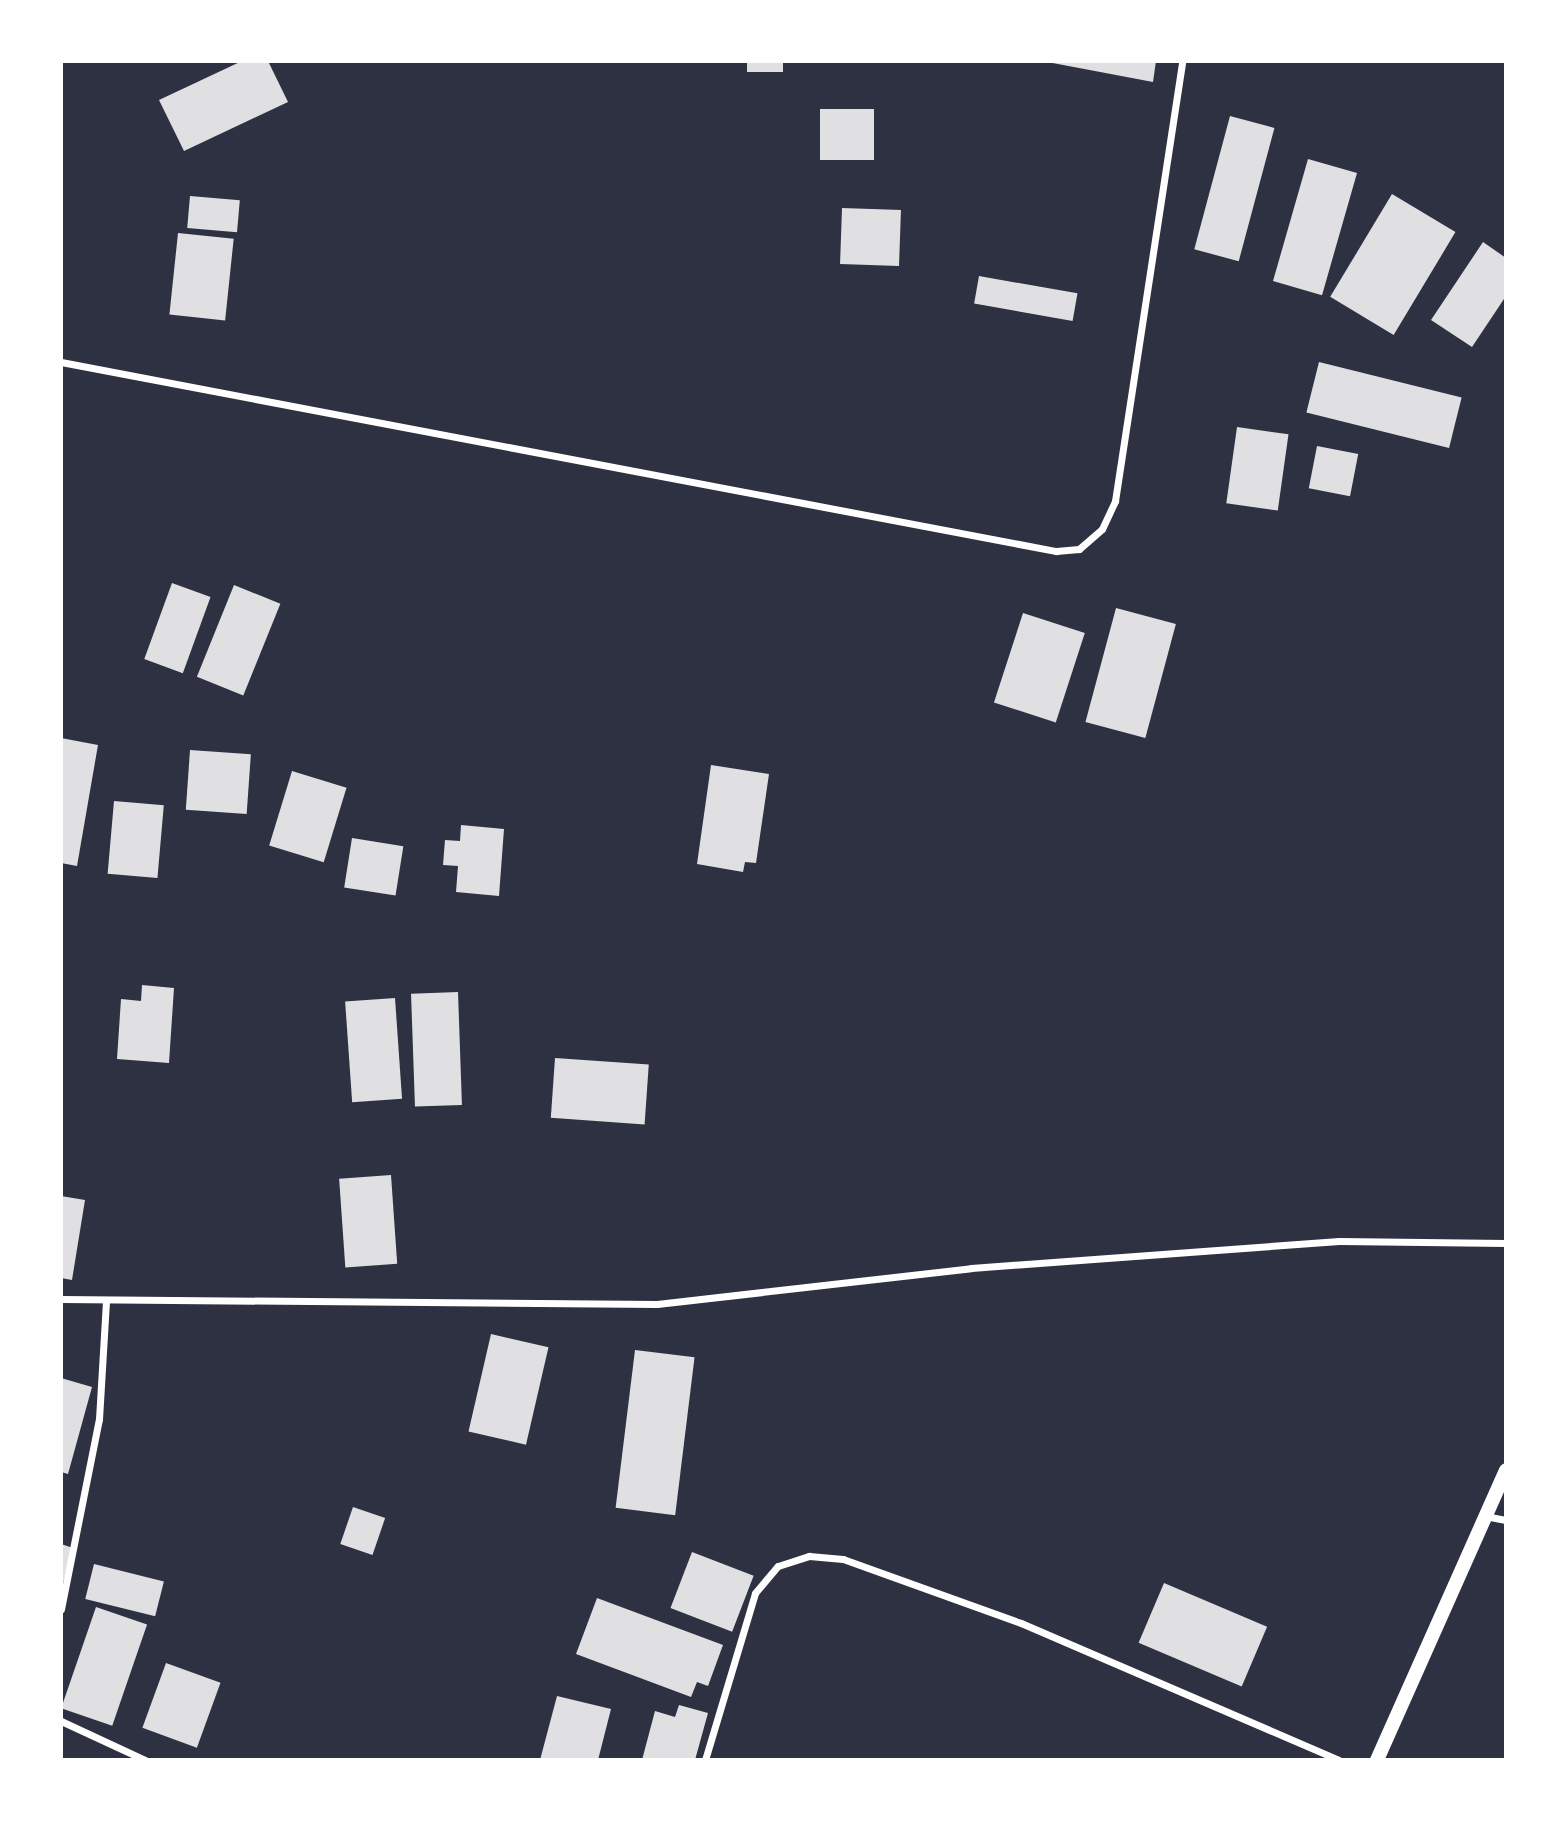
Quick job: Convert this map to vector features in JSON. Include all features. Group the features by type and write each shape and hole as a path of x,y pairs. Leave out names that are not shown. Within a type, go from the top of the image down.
{"main road":[{"path":"1377,1760 1506,1470"}],"street":[{"path":"61,362 1056,551 1079,549 1102,529 1115,501 1182,61"},
{"path":"61,1299 657,1304 971,1268 1339,1241 1506,1243"},
{"path":"61,1609 99,1419 106,1300"},
{"path":"1485,1516 1506,1520"},
{"path":"705,1760 755,1593 778,1566 809,1556 843,1559 1021,1623 1339,1760"},
{"path":"61,1721 145,1760"}],"building":[{"path":"242,61 268,61 288,102 184,151 159,100"},
{"path":"747,61 783,61 783,72 747,72"},
{"path":"1042,61 1156,61 1153,82"},
{"path":"820,109 874,109 874,160 820,160"},
{"path":"1230,116 1274,128 1239,261 1194,249"},
{"path":"1308,159 1357,173 1322,295 1273,281"},
{"path":"1392,194 1455,232 1394,335 1330,297"},
{"path":"190,196 240,200 237,232 187,228"},
{"path":"842,208 901,210 899,266 840,264"},
{"path":"178,233 234,239 225,320 169,315"},
{"path":"1483,242 1506,258 1506,296 1472,347 1431,320"},
{"path":"979,276 1077,293 1073,321 974,304"},
{"path":"1319,362 1462,398 1449,448 1306,412"},
{"path":"1237,427 1288,434 1278,510 1226,503"},
{"path":"1317,446 1358,454 1350,496 1309,488"},
{"path":"172,583 211,597 183,673 144,659"},
{"path":"234,585 280,604 243,696 197,677"},
{"path":"1116,608 1176,624 1145,738 1085,722"},
{"path":"1023,613 1085,633 1056,722 994,702"},
{"path":"61,738 98,745 77,866 61,863"},
{"path":"190,750 251,754 247,814 186,810"},
{"path":"711,765 769,774 756,863 745,862 743,872 697,864"},
{"path":"292,771 347,788 324,862 269,846"},
{"path":"114,801 164,805 157,878 108,874"},
{"path":"461,825 504,829 499,896 456,892 458,866 443,865 445,840 460,841"},
{"path":"352,838 403,846 396,896 344,887"},
{"path":"142,985 174,988 169,1063 117,1059 121,999 141,1001"},
{"path":"458,992 462,1105 415,1107 411,994"},
{"path":"395,998 402,1099 352,1102 345,1001"},
{"path":"555,1058 649,1065 645,1124 551,1118"},
{"path":"391,1175 397,1264 345,1267 339,1179"},
{"path":"61,1196 85,1200 72,1280 61,1278"},
{"path":"491,1334 548,1347 526,1445 469,1431"},
{"path":"635,1350 695,1357 675,1515 616,1508"},
{"path":"61,1378 92,1387 68,1474 61,1472"},
{"path":"353,1507 385,1518 372,1555 340,1544"},
{"path":"61,1544 73,1548 62,1587 61,1587"},
{"path":"692,1552 754,1576 732,1632 670,1608"},
{"path":"94,1564 164,1581 155,1616 85,1599"},
{"path":"1164,1583 1267,1627 1242,1687 1139,1643"},
{"path":"597,1598 723,1645 708,1686 697,1682 691,1697 576,1654"},
{"path":"96,1607 147,1625 112,1726 61,1708"},
{"path":"166,1663 221,1683 197,1748 142,1728"},
{"path":"557,1696 611,1709 598,1760 540,1760"},
{"path":"679,1705 708,1713 695,1760 642,1760 655,1711 675,1717"}]}
